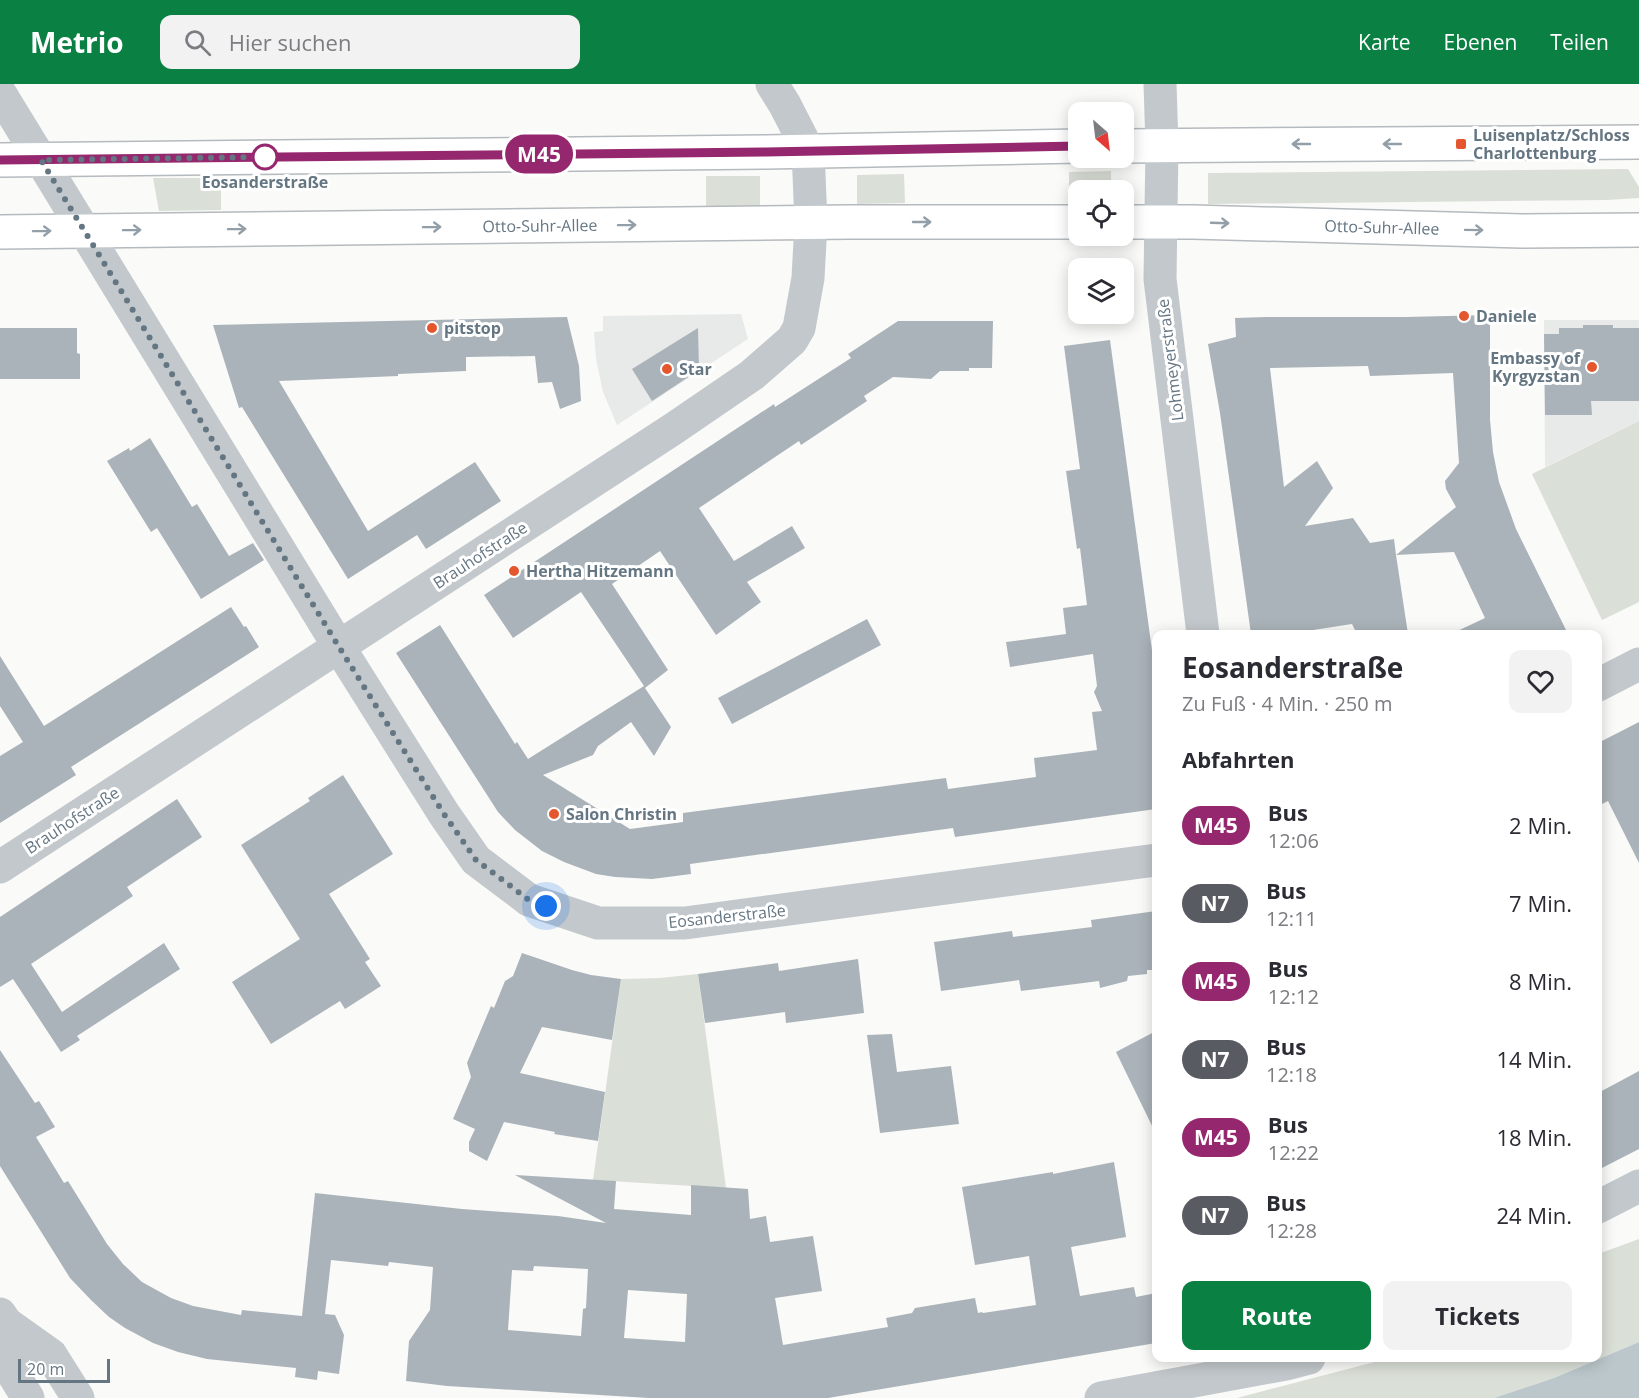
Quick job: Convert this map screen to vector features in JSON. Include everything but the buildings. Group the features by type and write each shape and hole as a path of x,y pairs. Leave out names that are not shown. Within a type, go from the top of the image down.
{"main road":[{"path":"1134,146 1639,142"},
{"path":"0,160 1068,146"},
{"name":"Otto-Suhr-Allee","path":"0,232 1068,222"},
{"name":"Otto-Suhr-Allee","path":"1134,222 1522,231 1639,230"}],"street":[{"path":"772,84 808,150"},
{"name":"Lohmeyerstraße","path":"1160,84 1162,145 1160,279 1203,630"},
{"name":"Eosanderstraße","path":"0,93 339,647 444,814 476,860 529,900 598,923 685,923 1152,861"},
{"name":"Brauhofstraße","path":"0,867 674,429 741,383 792,340 799,328 808,278 811,223 808,150"},
{"path":"1602,682 1639,664"},
{"path":"1602,1205 1639,1186"},
{"path":"3,1319 15,1377 28,1398"},
{"path":"3,1319 51,1355 78,1398"},
{"path":"1101,1398 1294,1362"}],"shaded area":[{"path":"1628,169 1639,187 1639,198 1208,204 1208,173"},
{"path":"1111,171 1111,180 1069,180 1069,172"},
{"path":"904,174 905,203 857,204 857,175"},
{"path":"706,176 760,176 760,208 706,208"},
{"path":"153,178 221,178 221,210 159,211"},
{"path":"741,314 748,339 617,425 603,392 596,359 594,332 603,331 603,316"},
{"name":"Embassy of Kyrgyzstan","path":"1544,320 1639,320 1639,421 1545,467"},
{"path":"1639,421 1639,602 1602,620 1532,474"},
{"path":"698,974 726,1188 593,1180 621,979"},
{"path":"1639,1239 1639,1342 1602,1358 1602,1253"},
{"path":"1639,1342 1639,1398 1494,1398 1554,1378 1592,1362 1602,1362 1602,1358"},
{"path":"1375,1362 1592,1362 1554,1378 1494,1398 1237,1398"}],"bus line":[{"name":"M45","path":"0,160 766,152 1068,146"}],"place":[{"name":"Luisenplatz/Schloss Charlottenburg","path":"1461,144"},
{"name":"Eosanderstraße","path":"265,157"},
{"name":"Daniele","path":"1464,316"},
{"name":"pitstop","path":"432,328"},
{"name":"Embassy of Kyrgyzstan","path":"1592,367"},
{"name":"Star","path":"667,369"},
{"name":"Hertha Hitzemann","path":"514,571"},
{"name":"Salon Christin","path":"554,814"}],"route":[{"path":"265,157 41,160 444,814 476,860 529,900 546,906"}]}
